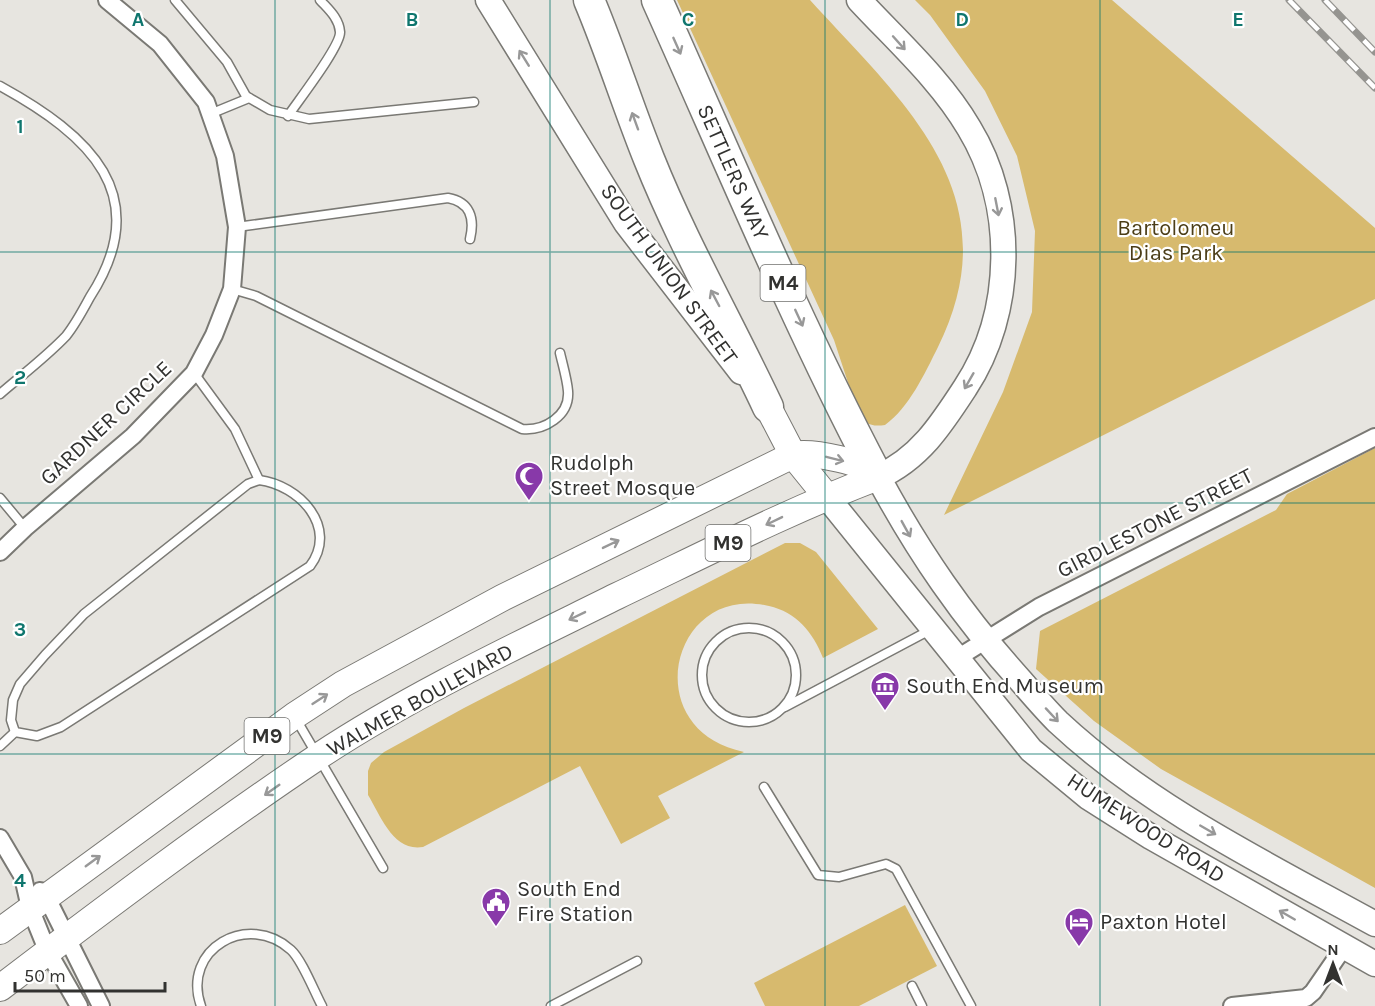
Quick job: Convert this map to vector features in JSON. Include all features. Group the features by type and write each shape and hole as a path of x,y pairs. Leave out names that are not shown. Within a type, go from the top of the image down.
{"highway":[{"path":"589,0 653,170 690,252 731,327 768,407"},
{"name":"SETTLERS WAY","path":"657,0 757,228 845,416 876,475"}],"main road":[{"name":"SOUTH UNION STREET","path":"488,0 626,222 768,407 793,455"},
{"path":"859,0 951,102 970,128 992,181 1003,243 999,308 984,354 969,382 922,448 896,469 876,475"},
{"name":"M9","path":"0,931 294,716 393,655 502,598 793,455 812,453 865,466 876,475"},
{"name":"HUMEWOOD ROAD","path":"793,455 935,627 1031,750 1088,796 1151,837 1375,964"},
{"name":"WALMER BOULEVARD","path":"0,988 57,943 320,756 402,706 491,657 876,475"},
{"name":"HUMEWOOD ROAD","path":"876,475 914,543 984,641 1057,721 1114,768 1176,812 1375,924"}],"street":[{"name":"GARDNER CIRCLE","path":"0,552 133,436 194,373 214,335 232,289 237,227 225,156 206,102 160,45 107,0"},
{"name":"GIRDLESTONE STREET","path":"959,657 1039,607 1375,437"},
{"path":"0,838 38,902 57,943 79,1006"},
{"path":"38,902 57,943 101,1006"},
{"path":"1232,1006 1246,1003 1299,1003 1313,992 1344,947"}],"lane":[{"path":"175,0 207,36 249,98 270,110 309,119 474,102"},
{"path":"288,116 338,42 339,26 320,0"},
{"path":"0,86 57,121 89,152 111,185 117,210 118,232 113,255 102,280 66,335 0,394"},
{"path":"210,114 249,98"},
{"path":"237,227 448,198 463,203 470,212 472,219 470,239"},
{"path":"232,289 256,296 522,429 542,428 554,421 566,404 568,393 560,353"},
{"path":"194,373 236,429 259,480"},
{"path":"259,480 281,485 301,498 312,512 320,528 321,542 318,556 310,566 61,727 37,736 15,732 11,709 20,684 84,614 248,484 259,480"},
{"path":"0,498 25,528"},
{"path":"785,707 796,685 795,660 781,639 758,628 741,629 733,630 712,644 701,666 703,691 717,712 739,723 764,721 785,707 935,627"},
{"path":"294,716 320,756 383,868"},
{"path":"0,746 15,732"},
{"path":"764,787 818,875 839,878 886,864 896,869 971,1006"},
{"path":"201,1006 197,990 200,969 210,951 228,938 247,934 272,937 292,951 322,1006"},
{"path":"551,1006 637,961"},
{"path":"912,986 922,1006"}],"green space":[{"path":"677,0 810,0 880,76 912,115 937,155 955,198 963,243 958,293 938,347 922,379 902,409 885,425 869,424 858,413 834,340"},
{"name":"Bartolomeu Dias Park","path":"915,0 1112,0 1375,228 1375,299 944,515 1003,392 1032,312 1035,231 1017,156 985,91 930,15"},
{"path":"1375,448 1375,888 1161,769 1094,721 1036,669 1040,631 1276,510 1287,494"},
{"path":"785,543 800,543 816,552 878,629 823,658 814,640 802,624 779,609 769,606 735,604 709,616 690,636 679,662 679,690 689,717 710,738 744,752 658,796 670,818 621,844 580,766 423,847 404,844 389,831 368,795 368,771 371,763 384,752 464,708"},
{"path":"905,905 937,966 859,1006 765,1006 754,983"}],"railway":[{"path":"1289,0 1375,88"},
{"path":"1325,0 1375,52"}],"place":[{"name":"Rudolph Street Mosque","path":"529,502"},
{"name":"South End Museum","path":"885,712"},
{"name":"South End Fire Station","path":"496,928"},
{"name":"Paxton Hotel","path":"1079,948"}]}
